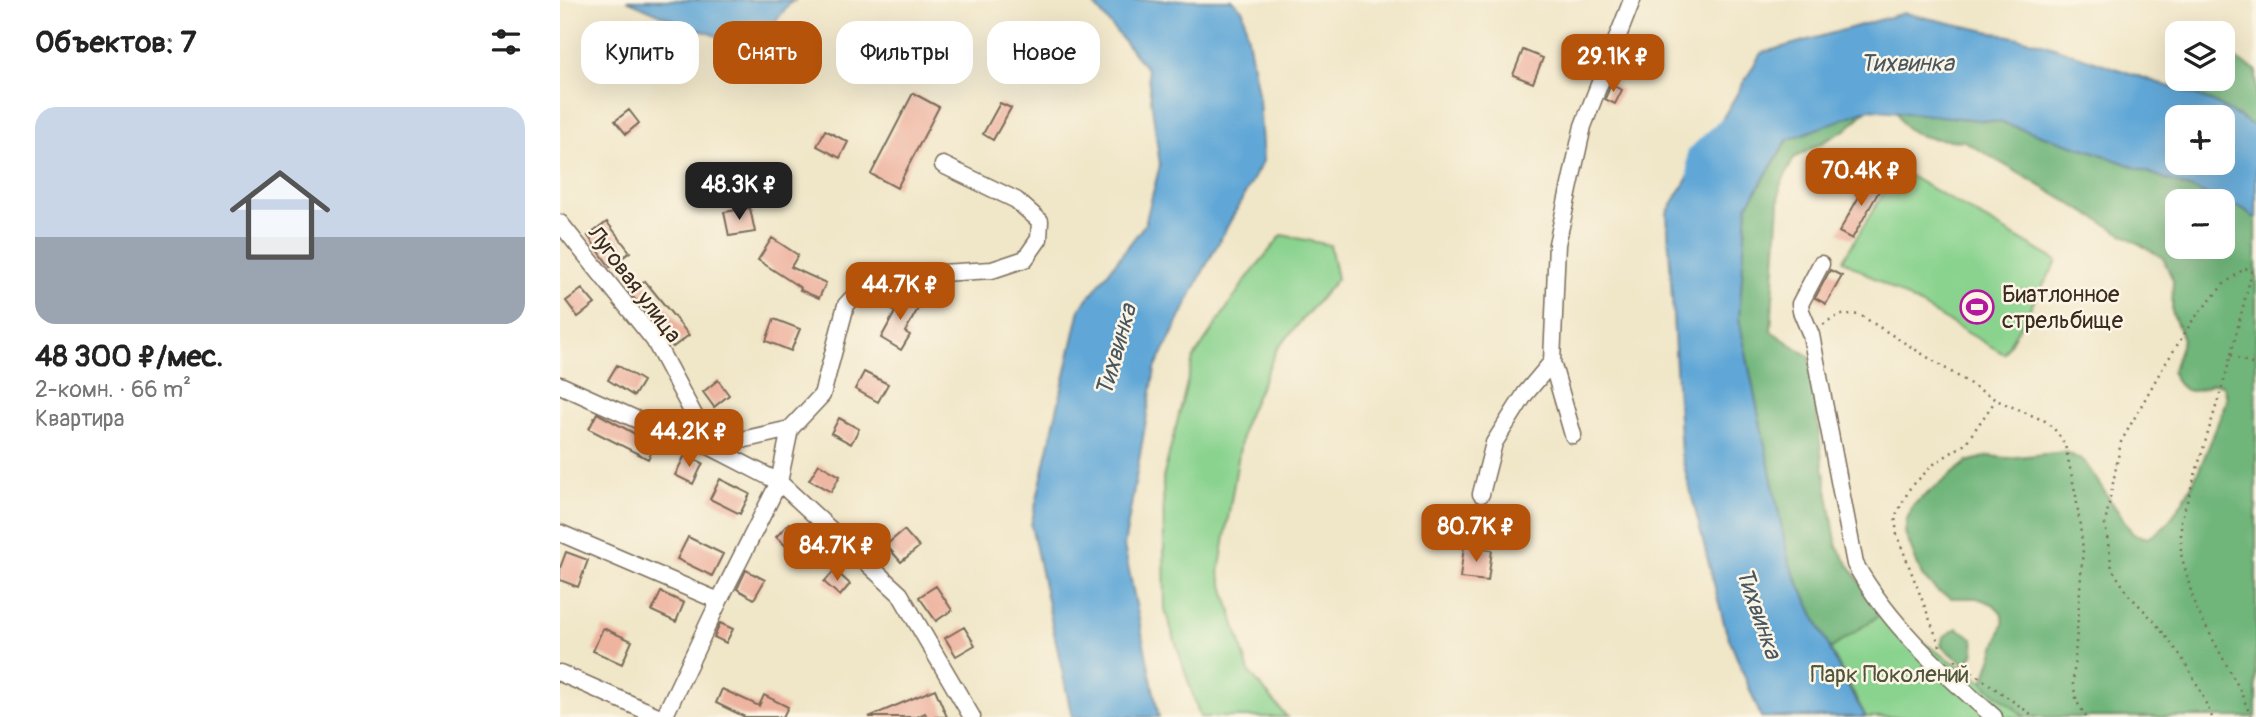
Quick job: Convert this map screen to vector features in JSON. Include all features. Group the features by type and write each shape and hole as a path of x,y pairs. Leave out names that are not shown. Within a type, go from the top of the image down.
{"street":[{"path":"1573,435 1552,362 1558,244 1583,126 1632,0"},
{"path":"560,673 662,717 779,482 790,429 822,395 846,305 872,277 992,270 1026,259 1039,239 1040,221 1016,200 943,165"},
{"name":"Луговая улица","path":"560,223 654,340 711,447"},
{"path":"1821,264 1800,304 1811,335 1855,564 1872,594 1909,639 1994,717"},
{"path":"1481,494 1494,443 1525,394 1552,362"},
{"path":"560,385 669,434 711,447 779,482 900,594 971,717"},
{"path":"711,447 790,429"},
{"path":"560,533 719,601"}],"path":[{"path":"2212,717 2180,656 2153,620 2129,595 2112,569 2105,524 2121,442 2193,320 2223,285 2245,268 2254,272 2203,456 2181,521 2180,554 2195,606 2239,688 2251,717"},
{"path":"1811,335 1832,318 1846,313 1860,315 1996,400 2045,421 2057,432 2065,445 2076,496 2083,549 2073,684 2077,702 2086,717"},
{"path":"2231,355 2256,366"},
{"path":"1943,652 1897,535 1895,517 1901,501 1916,481 1935,463 1965,444 1996,400"},
{"path":"1953,659 2035,717"}],"green space":[{"path":"2235,59 2256,70 2256,127 2235,115 2235,105 2218,105 2183,91 2235,91"},
{"path":"1869,108 1847,129 1794,158 1780,186 1771,331 1810,357 1822,459 1837,547 1881,614 1830,649 1789,563 1739,319 1747,206 1788,140"},
{"path":"1897,112 2000,122 2098,153 2192,189 2165,189 2165,259 2235,259 2235,206 2256,219 2256,717 2026,717 1983,683 2004,621 2001,612 1993,604 1977,598 1951,598 1938,592 1922,576 1905,533 1913,505 1967,462 1989,456 2007,458 2065,452 2084,461 2133,534 2148,538 2161,529 2186,496 2206,455 2227,398 2223,385 2213,383 2200,390 2189,391 2180,386 2172,373 2183,339 2172,312 2173,280 2163,258 1964,141 1924,137 1908,128"},
{"name":"Биатлонное стрельбище","path":"1898,169 2057,261 2004,354 1843,260"},
{"path":"1282,235 1330,245 1337,279 1277,349 1244,424 1219,572 1249,672 1287,717 1200,717 1165,610 1163,478 1193,359 1247,278"},
{"name":"Парк Поколений","path":"1881,614 1975,676 2025,717 1866,717 1830,649"},
{"path":"1957,628 1973,638 1974,653 1966,665 1941,646 1943,637"}],"water":[{"path":"627,0 796,0 791,2 776,21 713,21 713,35 699,30 699,21 675,21"},
{"name":"Тихвинка","path":"1090,0 1232,0 1243,10 1259,99 1263,161 1202,273 1155,369 1124,546 1159,717 1072,717 1031,525 1080,309 1145,224 1160,165 1147,69"},
{"name":"Тихвинка","path":"1904,13 2042,43 2165,85 2165,91 2182,91 2218,105 2165,105 2165,175 2235,175 2235,115 2256,127 2256,219 2235,206 2235,189 2192,189 2098,153 2000,122 1869,109 1787,140 1747,206 1739,319 1789,563 1848,687 1866,717 1761,717 1726,631 1681,454 1667,213 1761,53"}],"building":[{"path":"1573,38 1586,44 1581,58 1567,52"},
{"path":"1523,50 1543,58 1533,83 1513,75"},
{"path":"1611,84 1622,90 1615,104 1605,99"},
{"path":"913,93 939,107 897,188 871,174"},
{"path":"1000,103 1011,108 993,140 983,134"},
{"path":"629,110 639,123 626,134 615,121"},
{"path":"825,130 848,142 840,158 817,146"},
{"path":"1870,177 1883,184 1852,239 1839,232"},
{"path":"750,208 755,232 729,236 724,212"},
{"path":"607,222 630,252 610,267 588,236"},
{"path":"772,238 798,255 791,267 826,283 819,298 800,290 801,288 758,260"},
{"path":"1830,270 1842,276 1826,304 1815,298"},
{"path":"645,281 689,335 673,347 630,293"},
{"path":"582,289 595,304 578,317 566,301"},
{"path":"900,295 920,305 905,332 910,335 901,350 881,338 895,312 892,310"},
{"path":"774,319 800,329 791,351 766,341"},
{"path":"617,365 643,381 634,396 608,380"},
{"path":"864,372 888,384 878,402 855,389"},
{"path":"718,380 729,395 714,407 703,392"},
{"path":"597,413 655,445 648,459 589,429"},
{"path":"839,418 859,429 851,444 831,433"},
{"path":"685,455 703,463 693,484 675,475"},
{"path":"819,464 840,476 831,492 809,480"},
{"path":"720,479 750,494 740,514 710,499"},
{"path":"789,523 807,538 794,553 776,537"},
{"path":"904,530 919,547 901,562 886,545"},
{"path":"688,537 723,554 712,576 677,559"},
{"path":"1464,546 1492,550 1488,581 1460,578"},
{"path":"566,552 588,560 578,587 560,580 560,568"},
{"path":"746,570 765,580 754,599 737,589"},
{"path":"835,570 850,584 840,596 824,582"},
{"path":"936,586 952,610 936,621 919,597"},
{"path":"661,592 684,603 676,622 652,611"},
{"path":"720,623 733,629 726,643 714,637"},
{"path":"964,627 975,645 956,656 945,638"},
{"path":"603,628 632,641 622,664 593,651"},
{"path":"722,689 759,706 764,695 788,707 783,717 745,717 716,703"},
{"path":"935,689 947,717 927,717 925,713 917,717 869,717"}],"waterway":[{"name":"Тихвинка","path":"1700,192 1699,156 1728,129"}],"place":[{"name":"Биатлонное стрельбище","path":"1977,307"}]}
